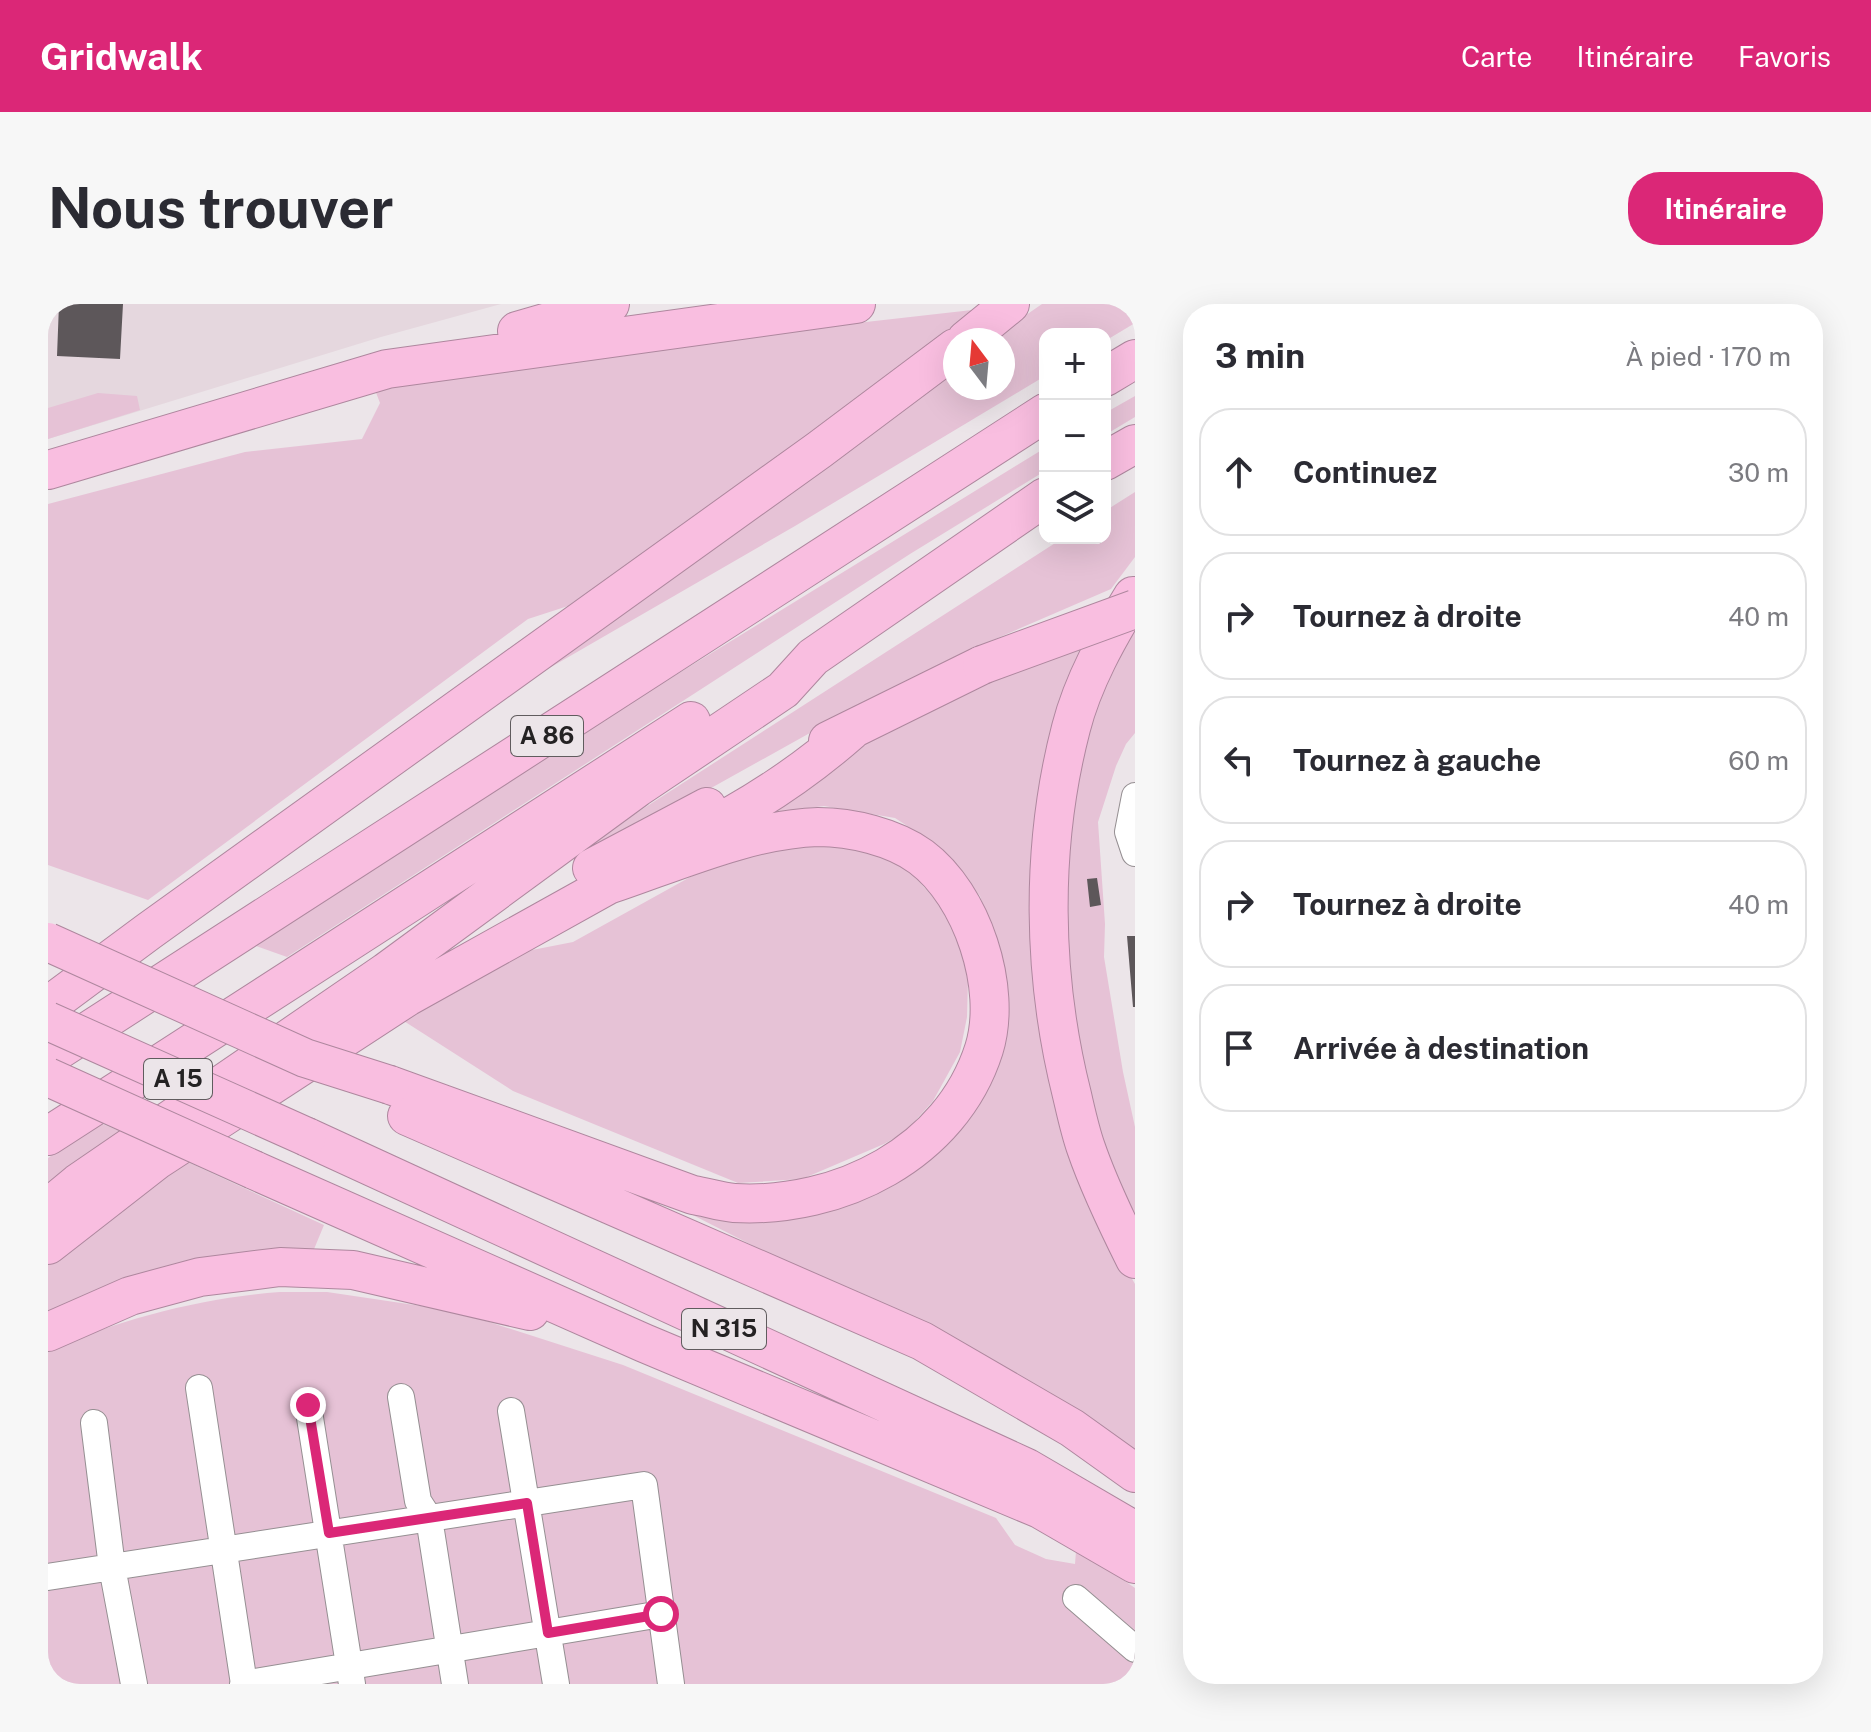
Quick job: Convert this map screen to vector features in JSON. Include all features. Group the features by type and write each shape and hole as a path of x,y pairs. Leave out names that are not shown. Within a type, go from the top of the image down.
{"highway":[{"path":"48,470 610,304"},
{"path":"387,369 856,304"},
{"path":"980,328 1010,304"},
{"path":"48,1006 819,450 943,357"},
{"path":"1111,373 1135,359"},
{"name":"A 86","path":"48,1057 1039,417"},
{"path":"1111,458 1135,444"},
{"name":"A 86","path":"48,1136 772,669 813,657 1039,501"},
{"path":"1135,593 1092,668 1072,725 1060,780 1048,919 1052,995 1065,1068 1085,1145 1109,1208 1135,1259"},
{"path":"386,972 648,839 814,747 982,665 1135,609"},
{"path":"48,1208 78,1183 386,972 637,788 783,690 813,657"},
{"path":"48,1245 157,1160 407,997 608,885 641,862 706,830 758,799 821,758 851,731"},
{"path":"379,1092 693,1195 734,1203 786,1200 864,1180 903,1158 942,1123 969,1085 984,1047 989,1011 986,975 979,944 966,912 944,879 921,856 860,831 821,827 779,830 608,885"},
{"path":"48,981 109,940 149,931"},
{"name":"A 15","path":"48,942 379,1092"},
{"name":"A 15","path":"48,1021 307,1137"},
{"path":"48,1077 644,1343"},
{"name":"N 315","path":"379,1092 922,1341 1072,1428 1135,1473"},
{"name":"N 315","path":"307,1137 1027,1468 1135,1531"},
{"path":"48,1332 130,1296 200,1277 280,1267 353,1270 536,1313 644,1343"},
{"name":"N 315","path":"644,1343 1040,1509 1135,1564"}],"street":[{"path":"1135,796 1128,832 1135,853"},
{"path":"199,1388 244,1684 351,1675 449,1650 661,1614"},
{"path":"401,1397 418,1501 429,1518 455,1684"},
{"path":"308,1405 351,1675"},
{"path":"511,1411 556,1684"},
{"path":"94,1423 112,1567 134,1684"},
{"path":"48,1577 644,1485 671,1684"},
{"path":"1076,1598 1135,1649"}],"shaded area":[{"path":"48,304 501,304 381,337 48,439"},
{"path":"1042,304 1135,304 1135,323 1111,337 1111,328 1039,328 1039,380 1015,394 1015,328 1007,328"},
{"path":"981,309 955,328 943,328 943,337 568,606 528,619 148,900 48,865 48,504 245,452 362,439 380,403 375,390 611,351"},
{"path":"943,373 943,400 1005,400 795,526 539,674"},
{"path":"98,393 137,396 140,410 48,439 48,408"},
{"path":"1135,396 1135,417 1111,431 1111,410"},
{"path":"1039,452 1039,475 910,554 287,957 248,943"},
{"path":"1135,492 1135,557 1111,589 979,646 851,710 591,855 579,850 1054,544 1111,544 1111,507"},
{"path":"1135,628 1135,733 1116,766 1098,822 1105,924 1104,957 1135,1127 1135,1232 1129,1222 1077,1057 1061,894 1090,711"},
{"path":"1086,646 1039,822 1030,902 1037,984 1106,1233 1135,1284 1135,1449 1058,1401 677,1207 743,1214 960,1117 1001,960 980,896 938,846 895,818 824,806 770,813 770,797 919,706"},
{"path":"805,843 877,851 913,875 941,906 959,944 968,979 967,1017 960,1052 933,1101 905,1132 802,1179 738,1183 513,1091 396,1016 527,951 573,942 692,876 749,854"},
{"path":"100,1123 122,1132 48,1191 48,1158"},
{"path":"181,1159 324,1225 312,1254 233,1259 82,1296 48,1314 48,1264"},
{"path":"280,1292 327,1292 455,1311 623,1365 996,1518 1015,1545 1046,1559 1075,1564 1076,1551 1088,1556 1135,1588 1135,1684 48,1684 48,1350 162,1312 220,1299"}],"building":[{"path":"59,304 123,304 120,359 57,356"},
{"path":"1097,878 1101,905 1090,907 1087,879"},
{"path":"1127,936 1135,936 1135,1007 1133,1007"}],"route":[{"path":"308,1405 329,1533 527,1503 548,1633 661,1614"}]}
